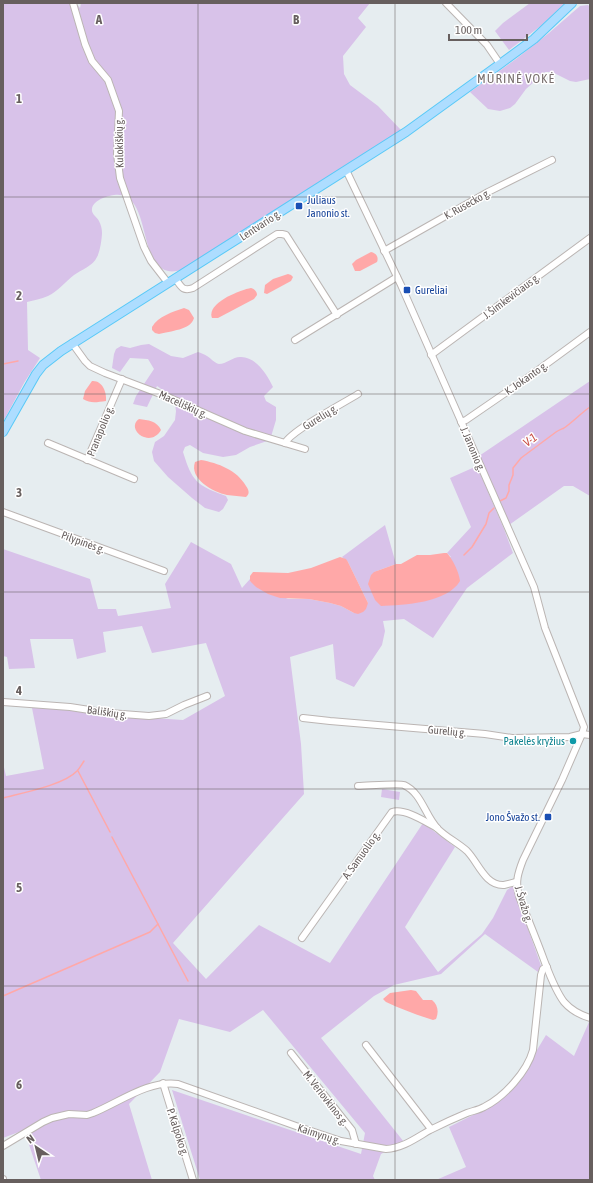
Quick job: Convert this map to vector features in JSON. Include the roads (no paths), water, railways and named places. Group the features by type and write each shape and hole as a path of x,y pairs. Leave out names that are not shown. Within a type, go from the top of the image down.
{"main road":[{"name":"Lentvario g.","path":"3,432 36,374 52,358 175,278 406,132 534,38 572,3"}],"street":[{"name":"Kulokiškių g.","path":"73,3 85,44 92,61 108,80 119,111 117,154 120,178 144,247 151,261 168,283"},
{"path":"446,3 487,45 500,64"},
{"name":"K. Rusecko g.","path":"384,251 481,196 552,160"},
{"name":"J. Janonio g.","path":"346,170 397,277 534,587 545,628 584,727 582,734"},
{"path":"175,278 184,289 186,290 193,288 277,234 282,234 286,235 337,315"},
{"name":"J. Šimkevičiaus g.","path":"431,355 590,238"},
{"path":"295,340 397,277"},
{"name":"K. Jokanto g.","path":"461,422 524,380 590,332"},
{"name":"Maceliškių g.","path":"72,344 80,357 90,366 105,373 163,395 245,431 305,449"},
{"name":"Pranapolio g.","path":"122,379 87,460 134,479"},
{"name":"Gurelių g.","path":"285,443 290,437 312,422 358,394"},
{"path":"48,443 87,460"},
{"name":"Pilypinės g.","path":"3,512 164,571"},
{"name":"Bališkių g.","path":"3,702 70,707 109,713 149,716 166,714 207,696"},
{"name":"Gurelių g.","path":"303,718 330,722 485,734 512,738 570,737 582,734 590,735"},
{"name":"J. Švažo g.","path":"582,734 562,780 517,873 516,882 519,896 558,993 569,1007 590,1018"},
{"path":"358,786 403,785 410,789 416,795 437,828 466,851 483,874 488,878 505,885 516,882"},
{"name":"A. Samuolio g.","path":"302,938 392,812 396,811 416,816 437,828"},
{"name":"Kaimynų g.","path":"3,1146 52,1118 69,1114 87,1115 142,1090 168,1082 178,1084 341,1141 393,1149 467,1113 486,1106 504,1092 520,1075 530,1059 533,1050 541,975 543,969 547,967"},
{"path":"366,1044 431,1130"},
{"name":"M. Veriovkinos g.","path":"291,1053 352,1130 356,1144"},
{"name":"P. Kalpoko g.","path":"163,1083 193,1180"}],"waterway":[{"path":"3,364 18,361"},
{"name":"V-1","path":"500,501 506,498 513,475 513,468 521,458 556,432 567,426 590,407"},
{"name":"V-1","path":"464,555 472,547 486,524 489,513 494,508"},
{"path":"3,798 42,788 63,780 77,771 84,761"},
{"path":"78,771 110,832"},
{"path":"112,837 188,981"},
{"path":"3,996 150,932 158,924"}],"place":[{"name":"Juliaus Janonio st.","path":"299,206"},
{"name":"Gureliai","path":"407,290"},
{"name":"Pakelės kryžius","path":"573,741"},
{"name":"Jono Švažo st.","path":"548,817"}],"district":[{"name":"MŪRINĖ VOKĖ","path":"516,78"}]}
